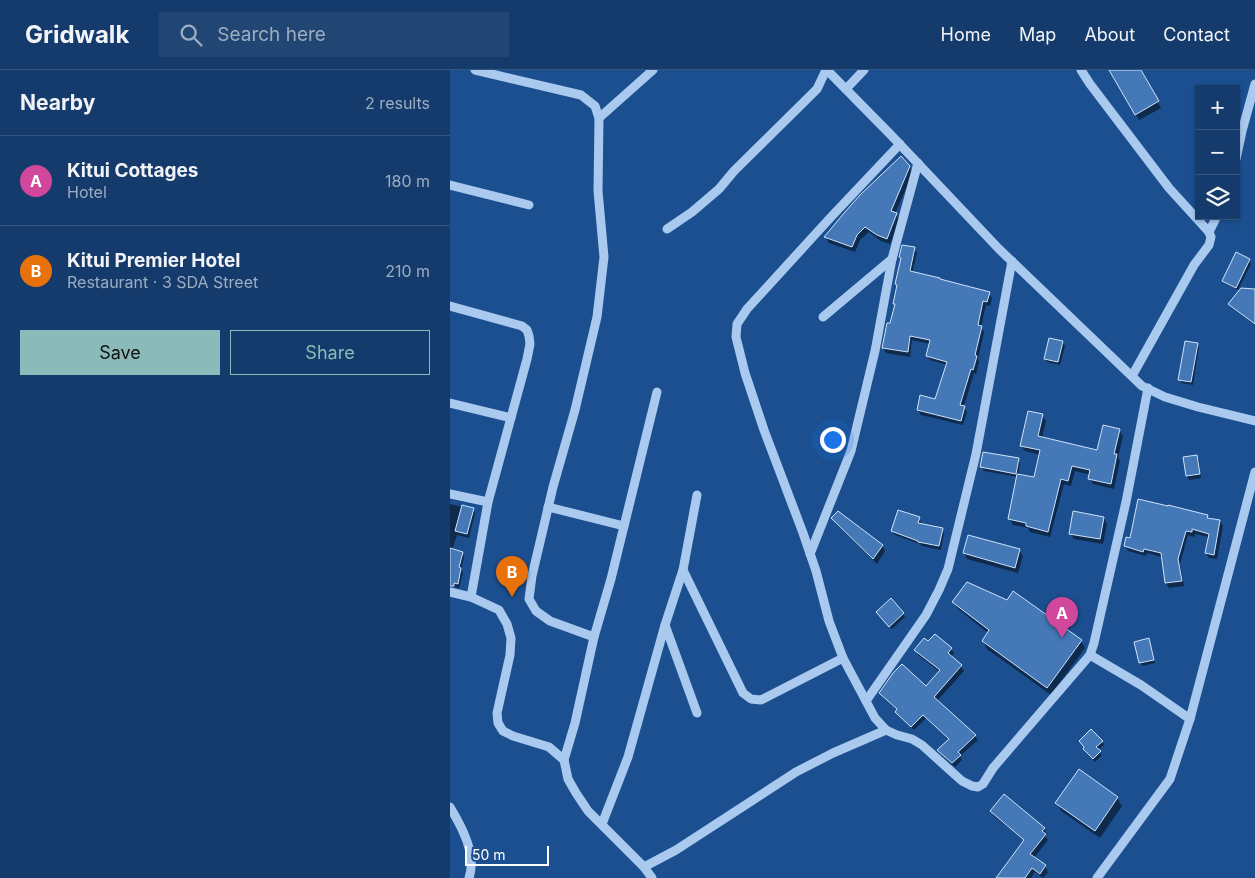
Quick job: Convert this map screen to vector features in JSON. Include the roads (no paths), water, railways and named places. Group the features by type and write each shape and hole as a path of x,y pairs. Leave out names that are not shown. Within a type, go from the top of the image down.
{"street":[{"path":"475,70 580,95 595,106 599,118 598,192 604,257 597,317 576,410 548,507 532,576 529,599 536,611 550,622 594,637"},
{"path":"599,118 653,70"},
{"path":"667,229 692,212 718,189 817,89 826,70 900,144 1012,262 1142,386 1165,397 1255,421"},
{"path":"846,90 864,70"},
{"path":"1081,70 1169,188 1209,232 1211,237 1209,245 1194,265 1132,376"},
{"path":"1240,140 1255,84"},
{"path":"900,144 747,309 737,324 736,337 745,373 810,554 829,621 843,658 875,718 886,730 922,744 962,781 972,786 978,787 983,784 993,768 1090,655 1126,502 1148,388"},
{"path":"810,554 851,450 875,351 892,260 918,163"},
{"path":"450,185 529,205"},
{"path":"1209,232 1215,220"},
{"path":"823,317 892,260"},
{"path":"866,701 926,615 948,569 976,454 1012,262"},
{"path":"450,306 522,326 527,330 530,344 512,418 488,502 471,597"},
{"path":"652,878 644,867 588,811 568,779 564,760 657,392"},
{"path":"450,403 512,418"},
{"path":"1097,878 1170,780 1190,719 1255,472"},
{"path":"450,494 488,502"},
{"path":"602,824 628,757 665,625 683,570 697,495"},
{"path":"548,507 624,526"},
{"path":"683,570 743,693 751,699 761,700 843,658"},
{"path":"450,592 471,597 500,610 507,624 511,638 510,656 497,713 498,723 503,731 549,747 564,760"},
{"path":"665,625 697,713"},
{"path":"1090,655 1141,685 1190,719"},
{"path":"644,867 676,850 796,772 833,753 886,730"},
{"path":"450,808 466,838 471,862 469,878"}],"place":[{"name":"Kitui Premier Hotel","path":"512,597"},
{"name":"Kitui Cottages","path":"1062,638"}]}
